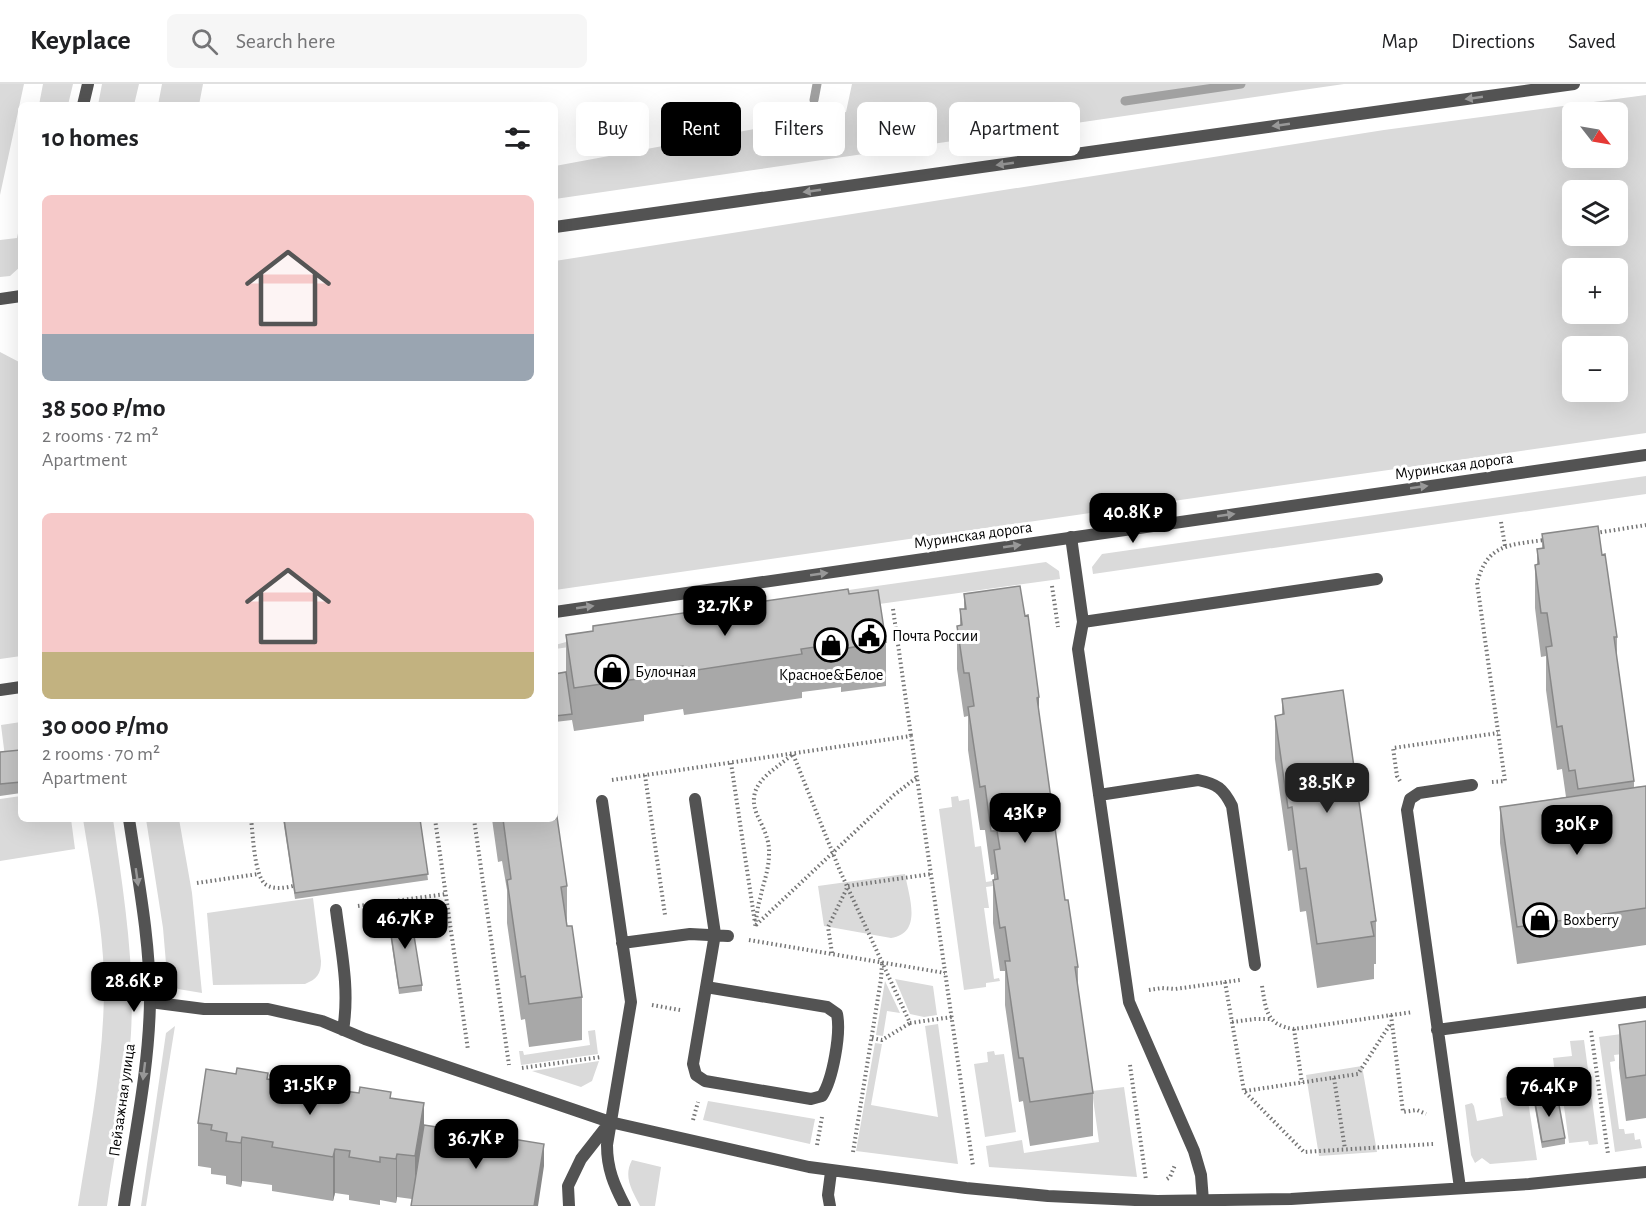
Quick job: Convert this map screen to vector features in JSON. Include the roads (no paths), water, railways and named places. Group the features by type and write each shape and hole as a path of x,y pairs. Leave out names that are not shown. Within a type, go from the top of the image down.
{"street":[{"path":"84,102 88,84"},
{"path":"558,227 1574,84"},
{"path":"0,299 18,296"},
{"name":"Муринская дорога","path":"558,612 1646,455"},
{"path":"1071,537 1083,622 1078,649 1129,1002 1194,1151 1201,1175 1203,1201"},
{"path":"1083,622 1377,579"},
{"path":"0,690 18,687"},
{"path":"1099,795 1198,780 1213,783 1225,792 1232,806 1255,965"},
{"path":"1460,1188 1407,810 1410,800 1419,793 1472,785"},
{"path":"695,799 721,935 706,987 693,1064 696,1075 705,1081 811,1099 822,1096 828,1087 839,1025 837,1014 827,1007 706,987"},
{"path":"602,801 631,1002 610,1122 607,1163 611,1178 625,1206"},
{"name":"Пейзажная улица","path":"124,1206 145,1070 150,1002 148,948 129,822"},
{"path":"336,910 346,981 343,1030"},
{"path":"622,944 690,934 721,935"},
{"path":"150,1002 204,1009 268,1009 322,1021 365,1039 610,1122 831,1172 1048,1196 1238,1203 1460,1188 1646,1172"},
{"path":"1437,1030 1646,1002"},
{"path":"569,1206 568,1186 581,1159 610,1122"},
{"path":"830,1206 828,1195 831,1172"}],"waterway":[{"path":"814,100 817,84"},
{"path":"1125,101 1241,84"}],"place":[{"name":"Почта России","path":"869,636"},
{"name":"Красное&Белое","path":"831,645"},
{"name":"Булочная","path":"612,672"},
{"name":"Boxberry","path":"1540,920"}]}
